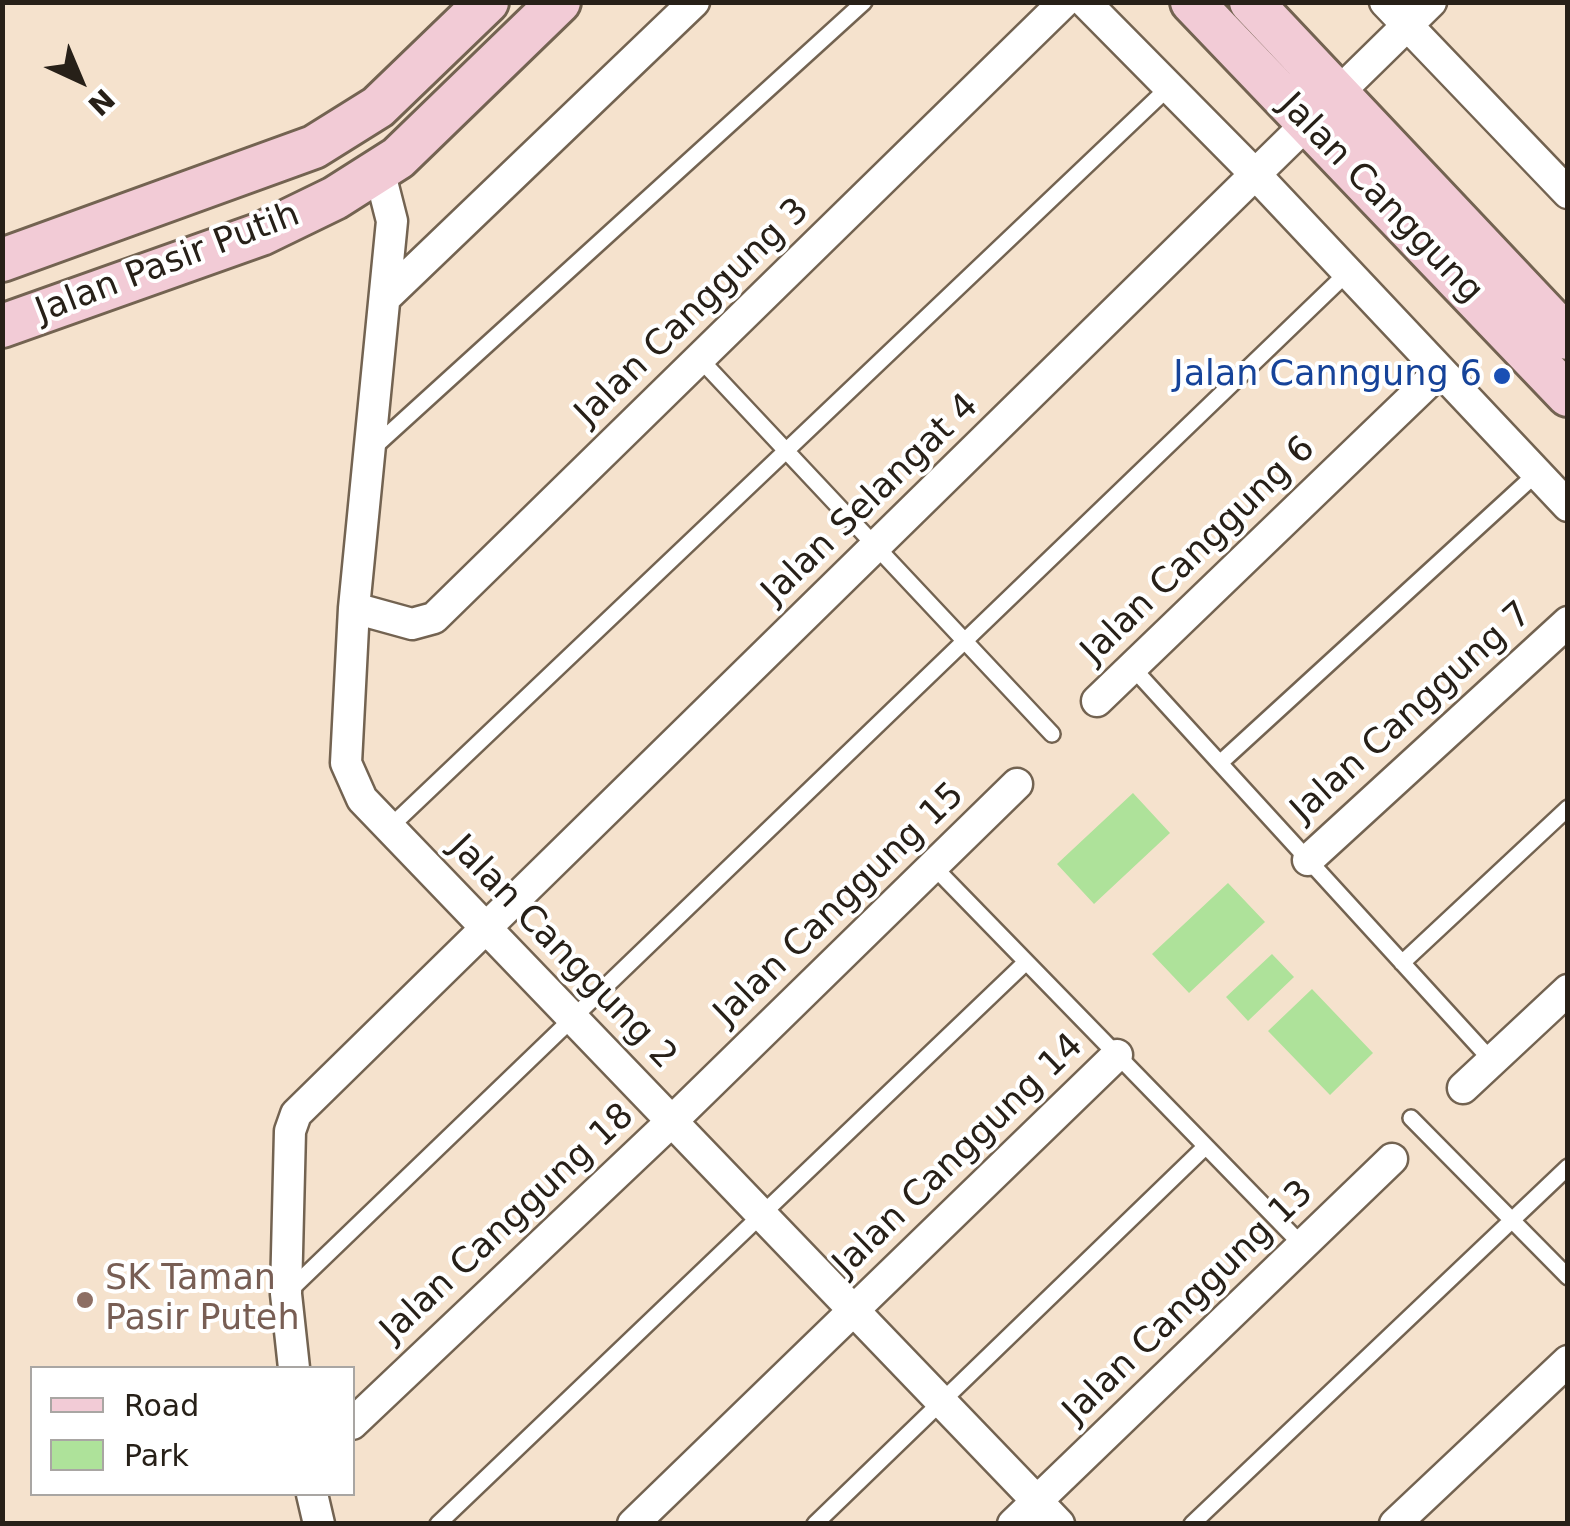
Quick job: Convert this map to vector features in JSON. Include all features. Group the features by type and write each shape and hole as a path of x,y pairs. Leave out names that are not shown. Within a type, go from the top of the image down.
{"main road":[{"name":"Jalan Pasir Putih","path":"2,260 314,147 378,107 487,2"},
{"name":"Jalan Pasir Putih","path":"2,326 261,234 379,170 398,158 559,2"},
{"name":"Jalan Canggung","path":"1192,2 1322,109 1568,338"},
{"name":"Jalan Canggung","path":"1250,2 1322,109 1568,395"}],"street":[{"path":"384,298 694,2"},
{"name":"Jalan Canggung 3","path":"354,608 412,624 428,623 1064,2"},
{"path":"1086,2 1256,174 1568,506"},
{"path":"1384,2 1565,184"},
{"name":"Jalan Selangat 4","path":"294,1366 286,1294 293,1118 1431,2"},
{"name":"Jalan Canggung 2","path":"379,170 392,221 354,608 346,763 362,799 1060,1524"},
{"name":"Jalan Canggung 6","path":"1097,701 1440,371"},
{"name":"Jalan Canggung 7","path":"1308,860 1568,622"},
{"name":"Jalan Canggung 15","path":"672,1121 1017,784"},
{"path":"1463,1088 1568,990"},
{"name":"Jalan Canggung 14","path":"632,1524 1116,1056"},
{"name":"Jalan Canggung 18","path":"355,1421 672,1121"},
{"name":"Jalan Canggung 13","path":"1013,1524 1392,1159"},
{"path":"1395,1524 1568,1361"},
{"path":"312,1496 319,1524"}],"lane":[{"path":"370,451 864,2"},
{"path":"390,828 784,449 1169,87"},
{"path":"286,1294 576,1020 1346,274"},
{"path":"700,359 1052,734"},
{"path":"1220,764 1536,473"},
{"name":"Jalan Canggung 7","path":"1132,667 1492,1061"},
{"path":"1402,964 1568,808"},
{"path":"932,866 1303,1246"},
{"path":"438,1524 1026,962"},
{"path":"1411,1118 1568,1276"},
{"path":"815,1524 1205,1147"},
{"path":"1192,1524 1568,1167"}],"green space":[{"path":"1133,793 1170,833 1094,904 1057,864"},
{"path":"1228,883 1265,922 1189,993 1152,954"},
{"path":"1272,954 1294,977 1248,1021 1226,997"},
{"path":"1312,989 1373,1053 1330,1095 1268,1031"}],"place":[{"name":"Jalan Canngung 6","path":"1502,376"},
{"name":"SK Taman Pasir Puteh","path":"85,1300"}]}
